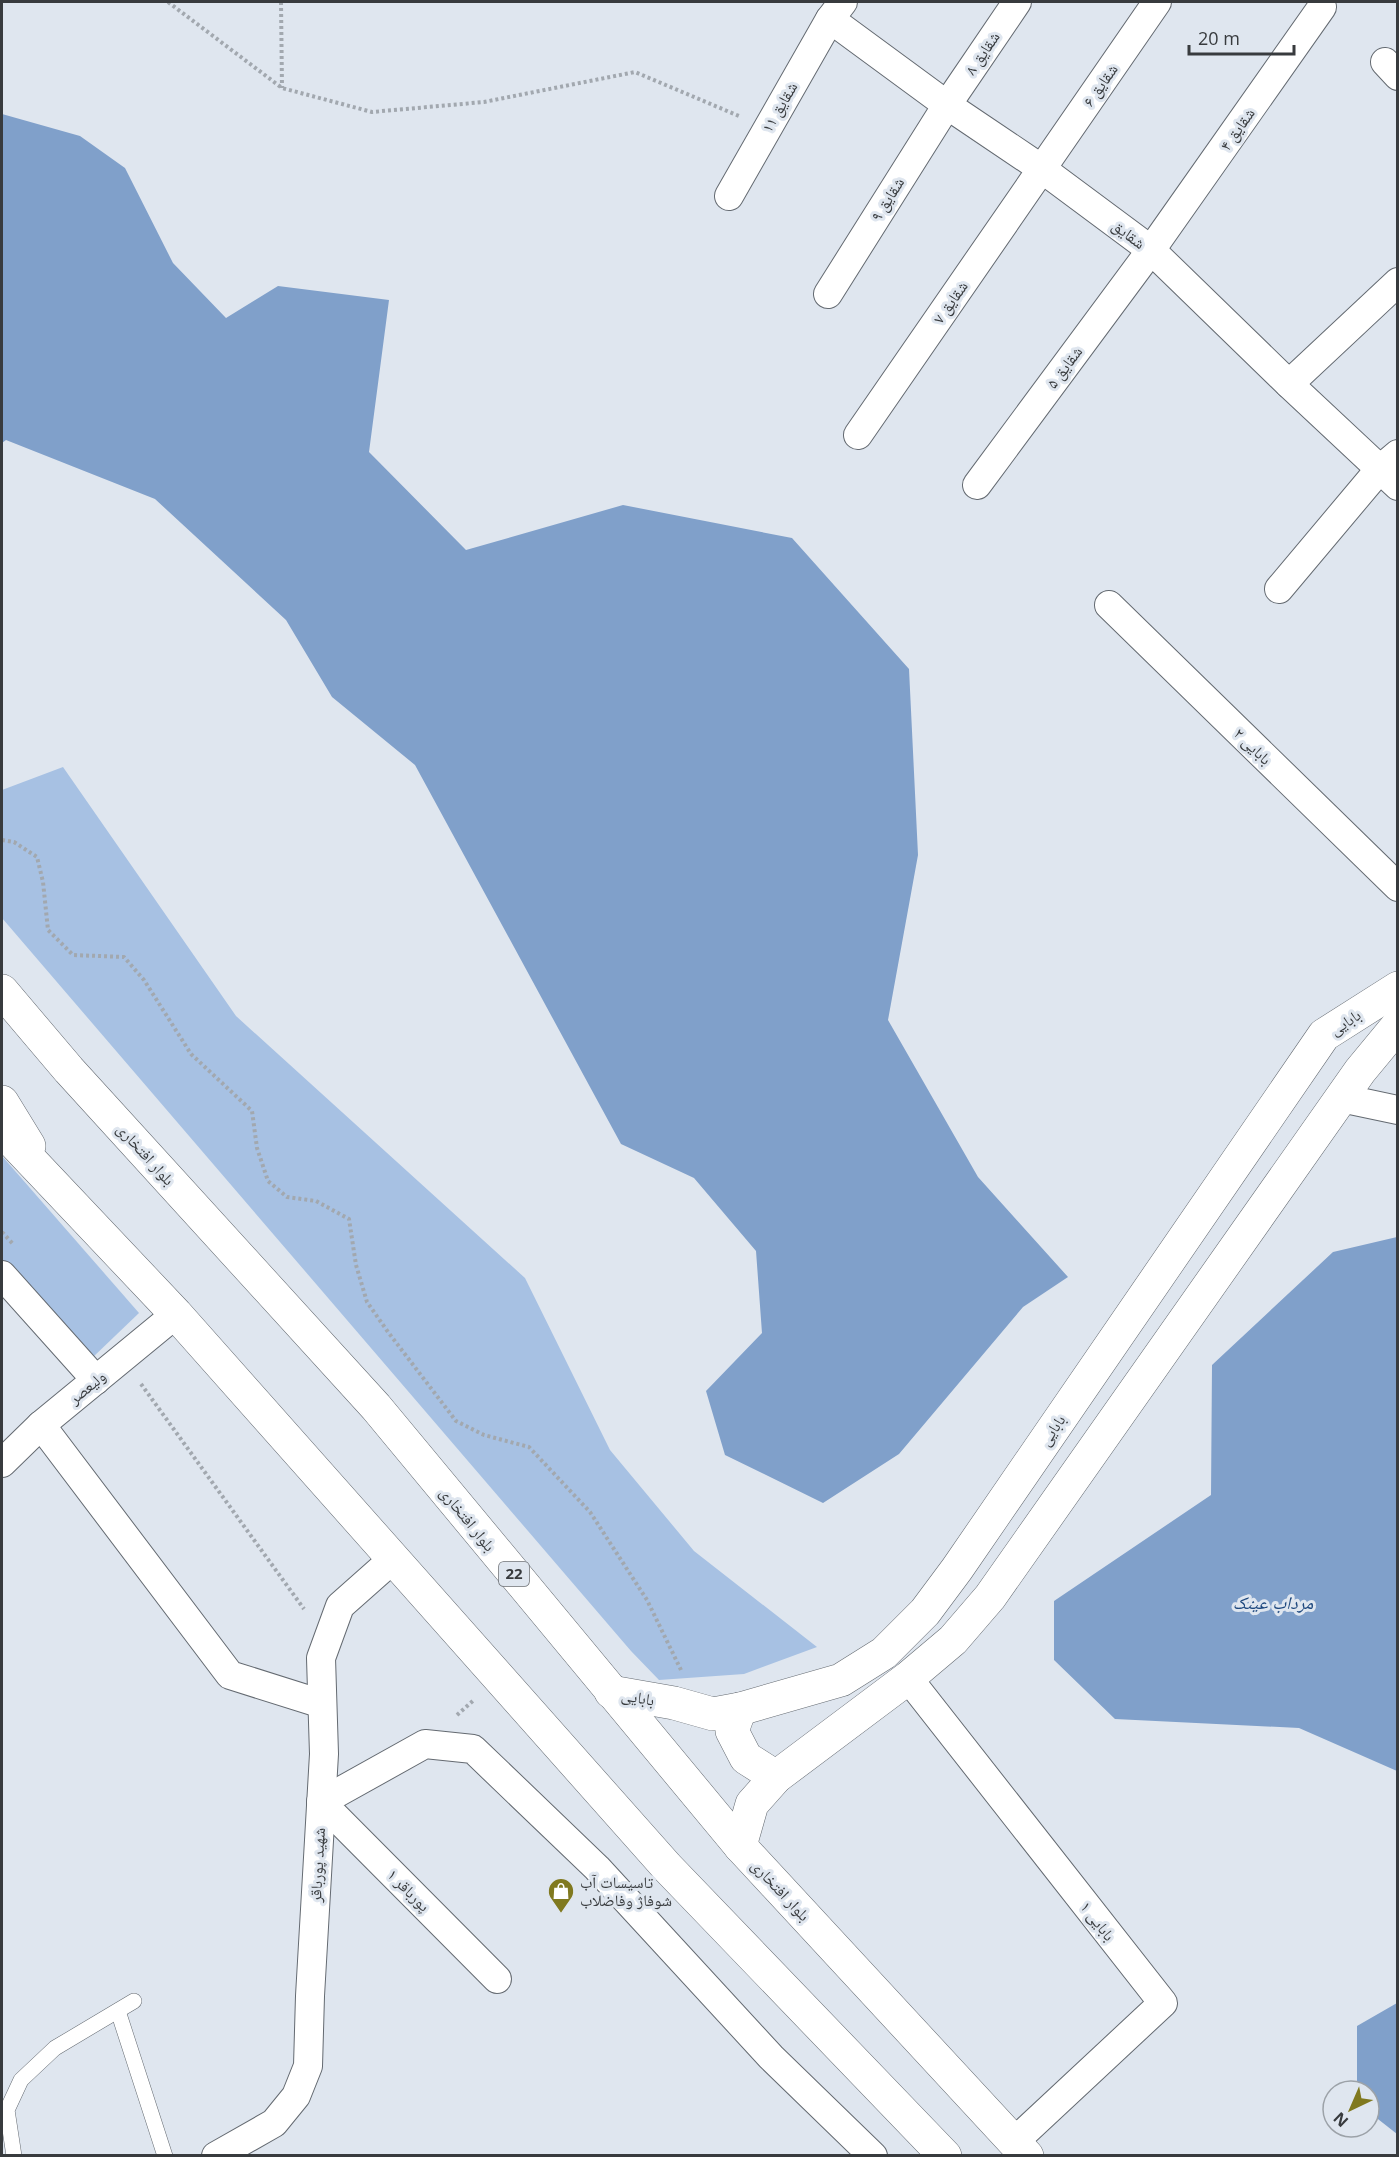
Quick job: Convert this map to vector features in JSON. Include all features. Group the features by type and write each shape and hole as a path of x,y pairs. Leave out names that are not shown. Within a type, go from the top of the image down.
{"main road":[{"name":"بابایی","path":"611,1692 674,1703 713,1714 741,1709 841,1680 884,1653 925,1612 964,1559 1324,1035 1398,988"},
{"name":"بلوار افتخاری","path":"2,991 69,1070 376,1407 740,1846 1021,2149"},
{"path":"2,1016 69,1070"},
{"path":"740,1846 752,1804 776,1777 908,1678 952,1640 990,1597 1341,1098 1398,1025"},
{"path":"2,1102 49,1179"},
{"path":"2,1130 176,1314 667,1867 945,2156"},
{"path":"741,1709 732,1731 746,1758 776,1777"}],"street":[{"name":"شقایق ۸","path":"947,105 1017,2"},
{"name":"شقایق ۶","path":"1042,169 1157,2"},
{"name":"شقایق ۴","path":"1151,250 1323,7"},
{"name":"شقایق","path":"836,10 947,105 1042,169 1151,250 1288,384 1391,470"},
{"name":"شقایق ۱۱","path":"729,196 836,10"},
{"name":"شقایق ۹","path":"828,294 947,105"},
{"name":"شقایق ۷","path":"858,435 1042,169"},
{"name":"شقایق ۵","path":"977,485 1151,250"},
{"path":"1288,384 1398,282"},
{"path":"1280,589 1391,470"},
{"name":"بابایی ۲","path":"1108,605 1398,887"},
{"path":"1341,1098 1398,1110"},
{"path":"2,1275 96,1380"},
{"name":"ولیعصر","path":"2,1462 41,1425 176,1314"},
{"path":"41,1425 230,1675 322,1704"},
{"name":"شهید پورباقر","path":"216,2156 251,2147 296,2096 308,2066 324,1754 321,1658 340,1606 393,1559"},
{"name":"بابایی ۱","path":"908,1678 1163,2003 1021,2149"},
{"path":"321,1802 425,1744 473,1749 597,1868 771,2057 873,2156"},
{"name":"پورباقر ۱","path":"321,1802 497,1979"}],"lane":[{"path":"14,2156 7,2110 21,2080 55,2049 134,2001"},
{"path":"118,2011 165,2156"}],"path":[{"path":"168,2 282,88 372,112 484,102 635,72 768,128"},
{"path":"280,2 282,88"},
{"path":"2,840 14,842 37,856 43,882 48,930 73,955 124,957 144,980 191,1054 252,1111 257,1148 268,1181 287,1197 316,1201 349,1219 356,1265 367,1302 456,1421 484,1435 529,1447 590,1512 647,1600 701,1711"},
{"path":"2,1233 18,1249"},
{"path":"122,1358 327,1641"}],"shaded area":[{"path":"63,767 236,1016 525,1278 610,1450 694,1551 817,1647 744,1674 659,1680 631,1651 2,918 2,790"},
{"path":"2,1156 139,1313 91,1359 2,1265"}],"water":[{"path":"2,114 80,136 125,168 173,263 226,318 278,286 389,300 369,452 466,550 623,505 792,538 909,669 918,855 888,1020 978,1177 1068,1277 1023,1307 899,1454 823,1503 725,1455 706,1391 762,1333 756,1251 694,1178 621,1144 415,765 332,697 286,620 155,499 6,440 2,443"},
{"name":"مرداب عینک","path":"1397,1237 1397,1771 1299,1728 1115,1719 1054,1660 1054,1601 1211,1495 1212,1365 1333,1252"},
{"path":"1397,2003 1397,2134 1381,2121 1381,2079 1357,2079 1357,2026"}],"place":[{"name":"تاسیسات آب شوفاژ وفاضلاب","path":"561,1914"}]}
